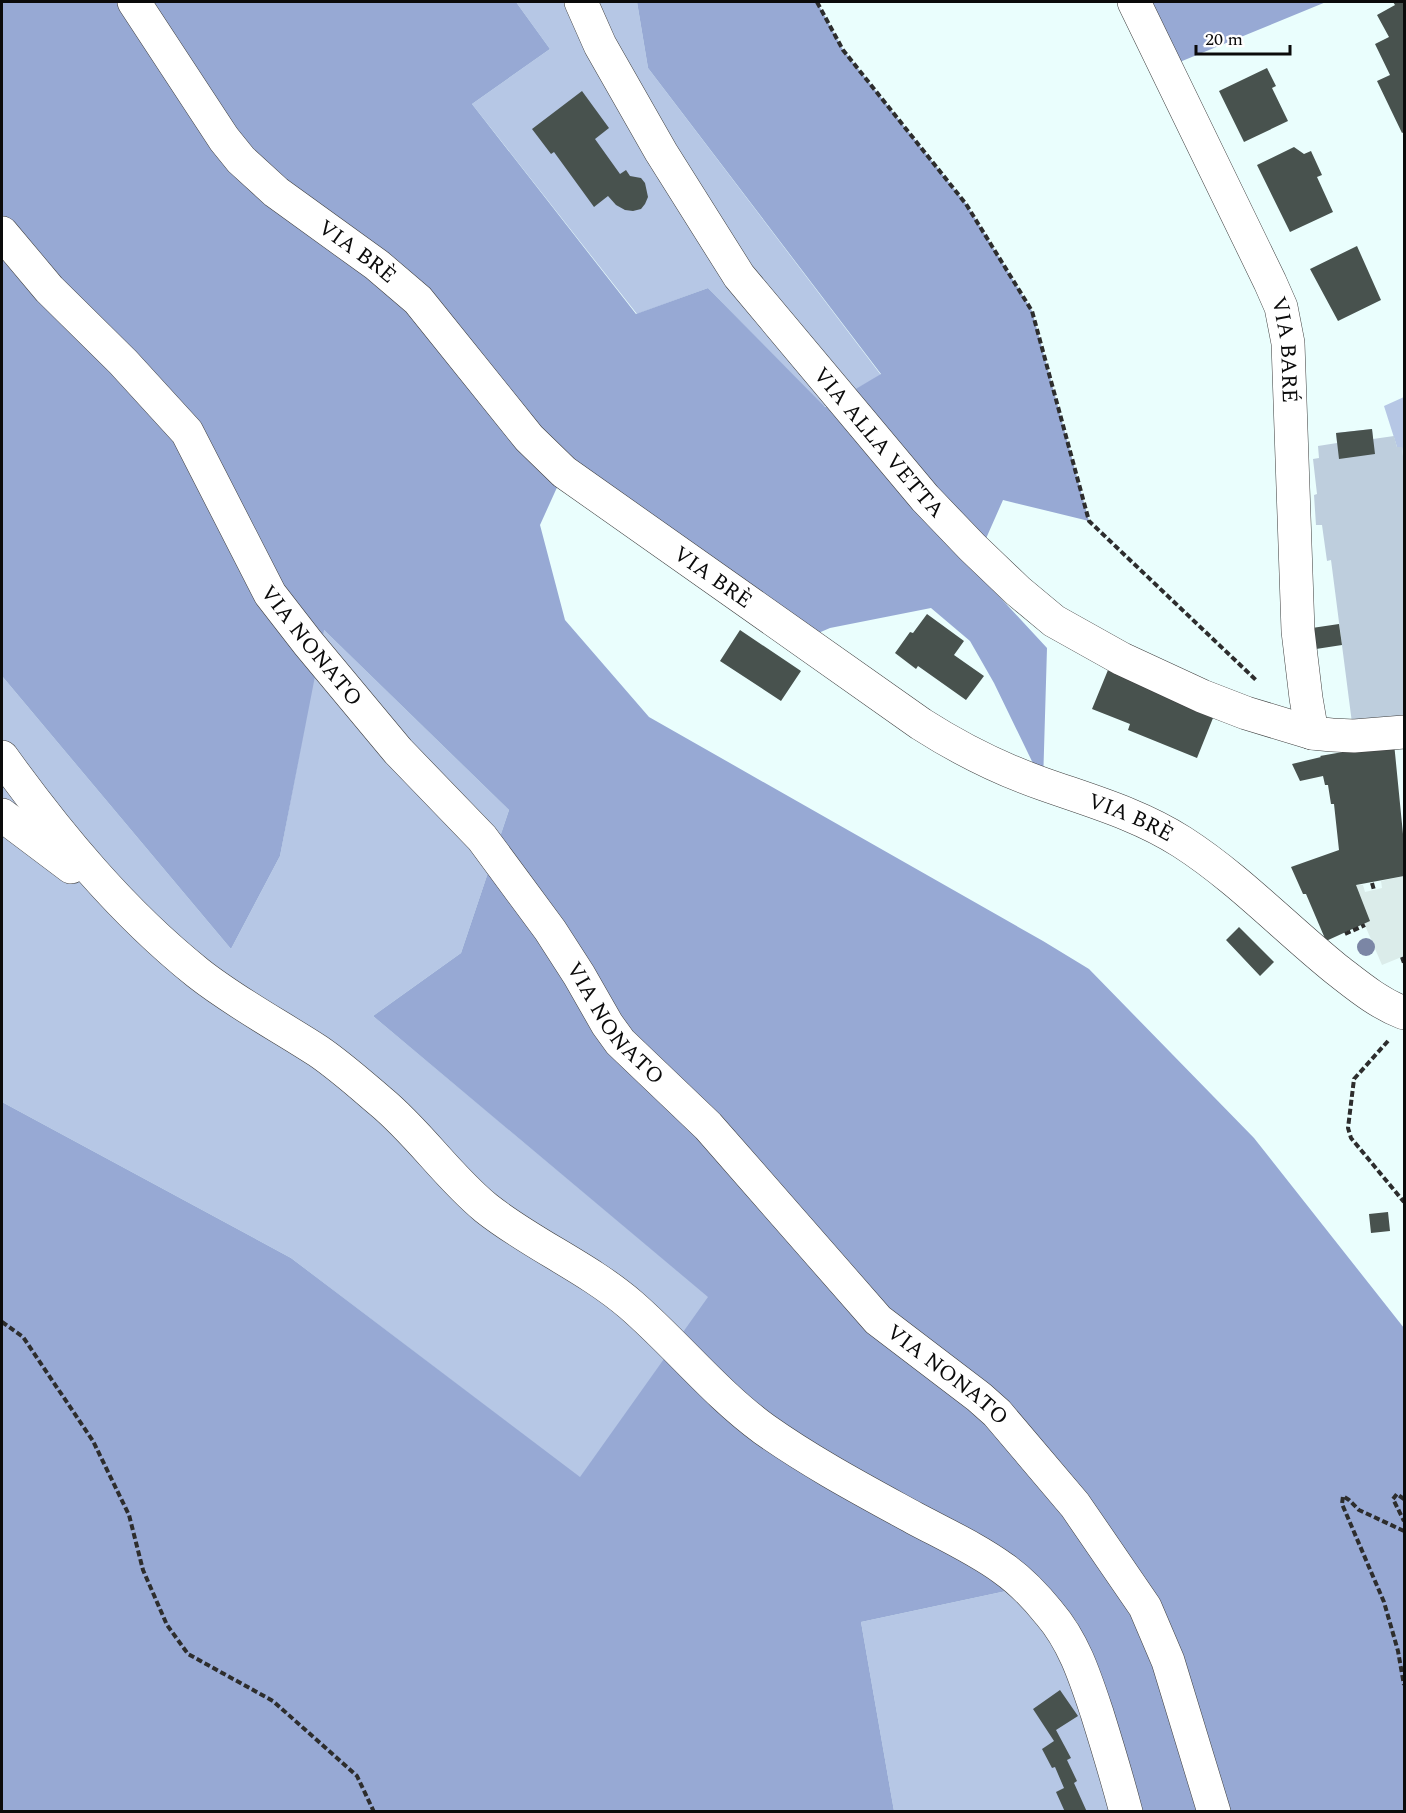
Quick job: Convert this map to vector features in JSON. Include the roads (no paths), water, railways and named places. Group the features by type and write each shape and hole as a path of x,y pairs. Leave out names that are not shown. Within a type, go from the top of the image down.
{"street":[{"name":"VIA BRÈ","path":"135,2 224,139 241,160 276,192 377,265 418,300 529,438 564,472 952,744 1002,769 1139,817 1182,842 1236,881 1312,949 1377,1000 1397,1026"},
{"name":"VIA ALLA VETTA","path":"581,2 600,45 656,142 739,276 925,498 972,547 1038,608 1054,621 1122,659 1202,696 1246,712 1312,733 1404,740"},
{"name":"VIA BARÉ","path":"1134,2 1270,282 1285,325 1288,343 1298,631 1312,733"},
{"name":"VIA NONATO","path":"2,233 49,289 123,362 187,432 260,576 277,604 405,759 482,838 550,930 620,1042 708,1126 878,1320 979,1396 997,1413 1075,1505 1134,1589 1152,1623 1175,1683 1214,1812"},
{"path":"2,757 43,813 104,885 199,974 266,1020 322,1054 384,1104 405,1123 460,1186 488,1209 628,1302 717,1389 761,1426 824,1469 978,1553 1016,1578 1065,1634 1080,1664 1108,1746 1126,1812"},
{"path":"2,815 71,867 104,885"}]}
